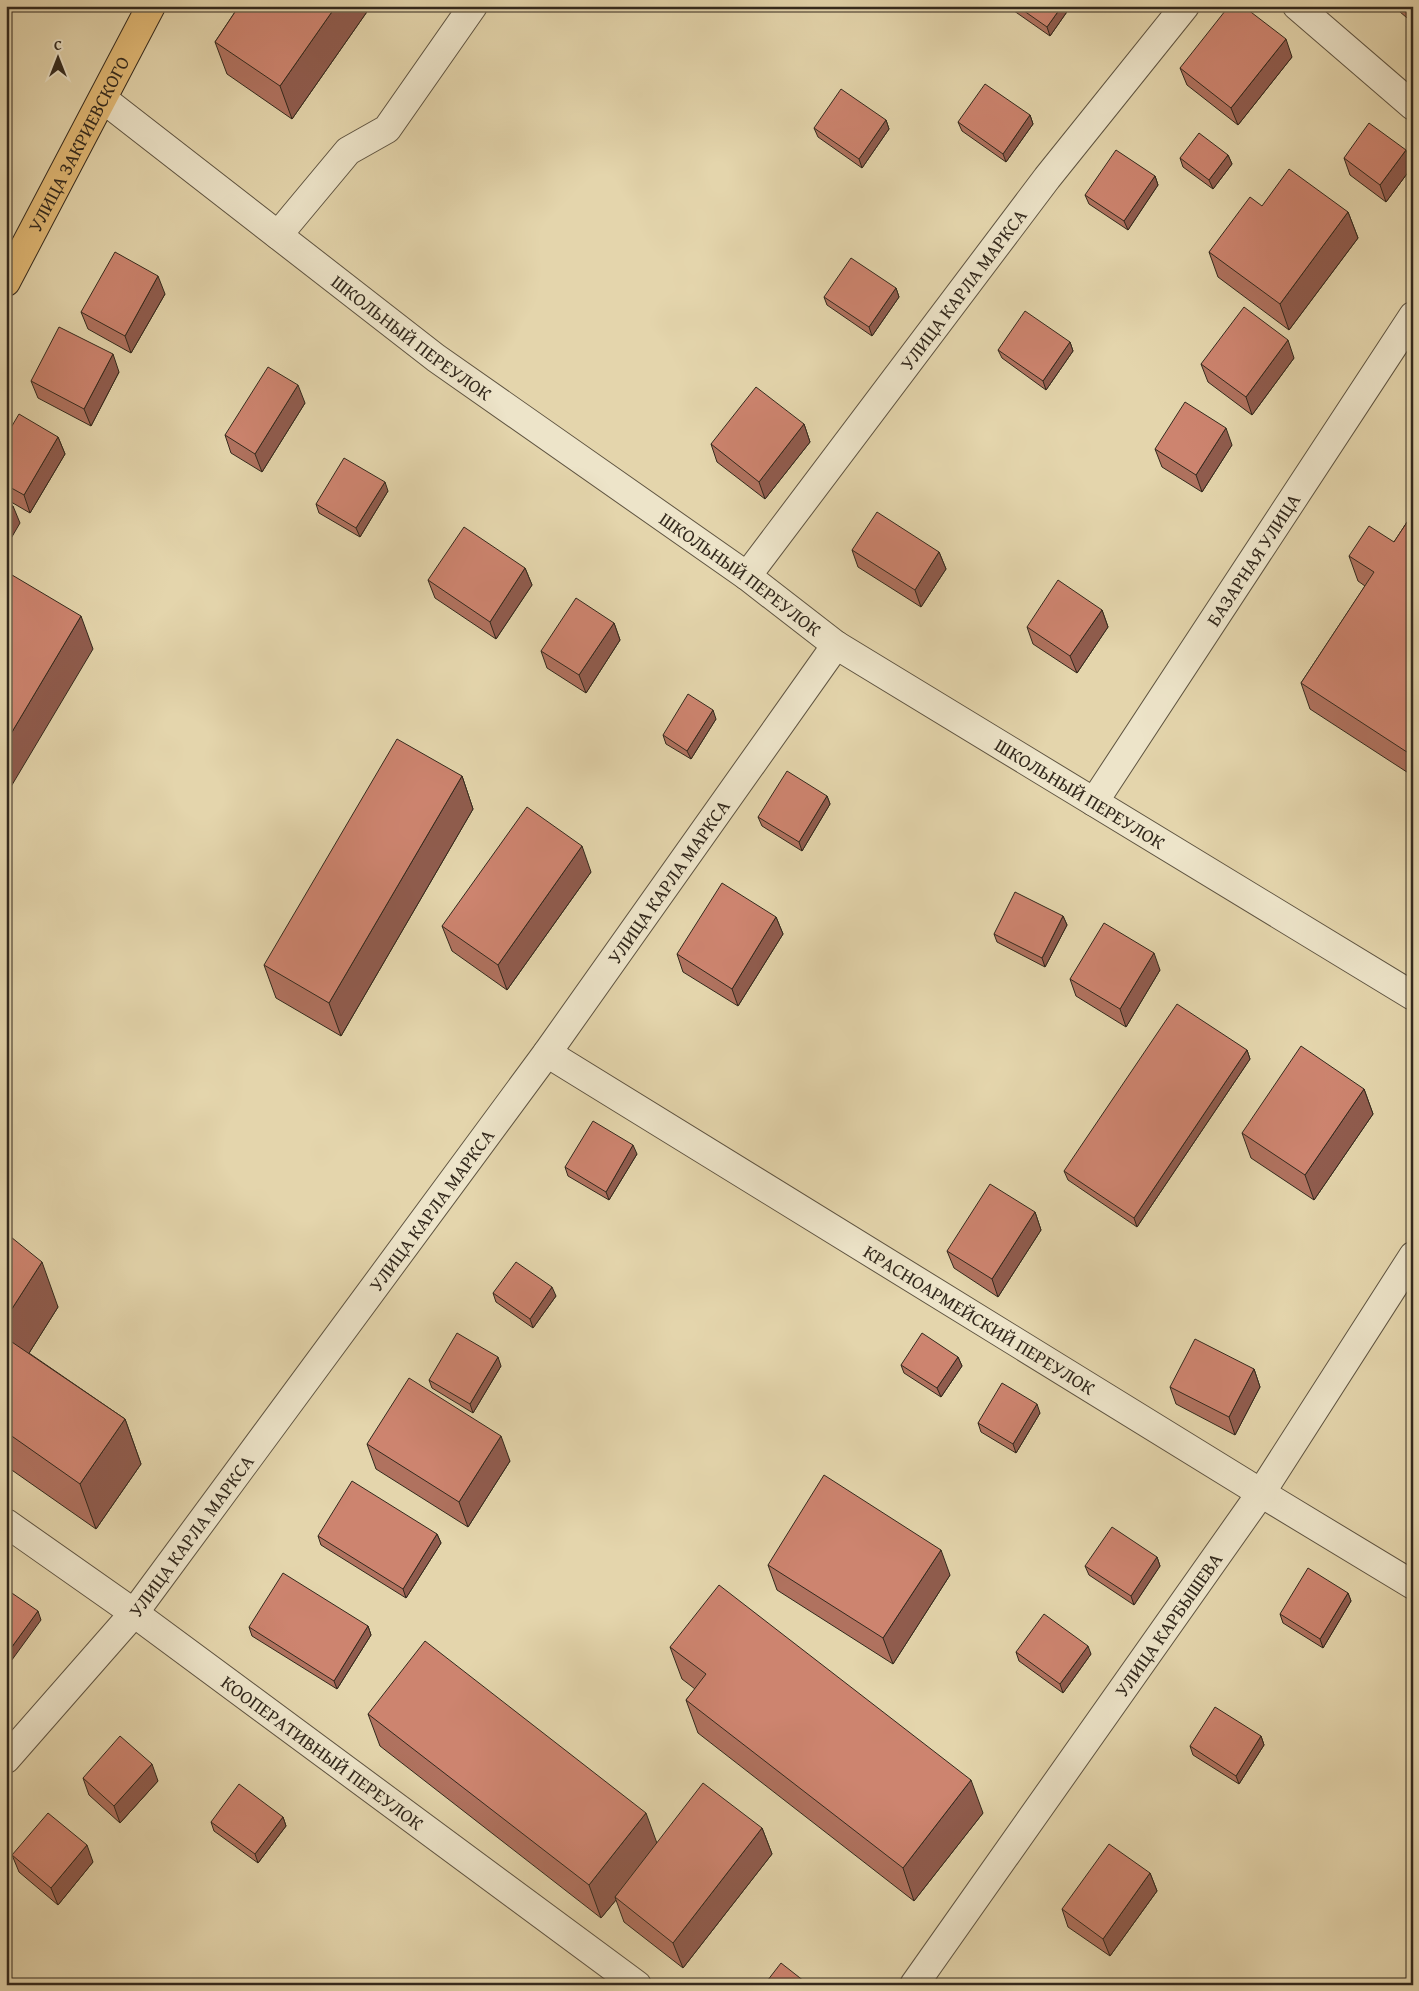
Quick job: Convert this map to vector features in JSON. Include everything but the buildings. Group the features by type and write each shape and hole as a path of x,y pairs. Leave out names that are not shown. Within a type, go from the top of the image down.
{"main road":[{"name":"УЛИЦА ЗАКРИЕВСКОГО","path":"6,282 151,6"}],"street":[{"path":"278,235 348,151 388,129 473,6"},
{"name":"УЛИЦА КАРЛА МАРКСА","path":"747,576 1047,178 1185,6"},
{"path":"1297,6 1413,106"},
{"name":"ШКОЛЬНЫЙ ПЕРЕУЛОК","path":"103,99 436,358 747,576 836,645 1413,996"},
{"name":"БАЗАРНАЯ УЛИЦА","path":"1094,802 1413,316"},
{"name":"УЛИЦА КАРЛА МАРКСА","path":"6,1758 134,1613 547,1053 836,645"},
{"name":"КРАСНОАРМЕЙСКИЙ ПЕРЕУЛОК","path":"547,1053 1413,1585"},
{"name":"УЛИЦА КАРБЫШЕВА","path":"914,1985 1261,1493 1413,1256"},
{"name":"КООПЕРАТИВНЫЙ ПЕРЕУЛОК","path":"6,1523 134,1613 637,1985"}]}
